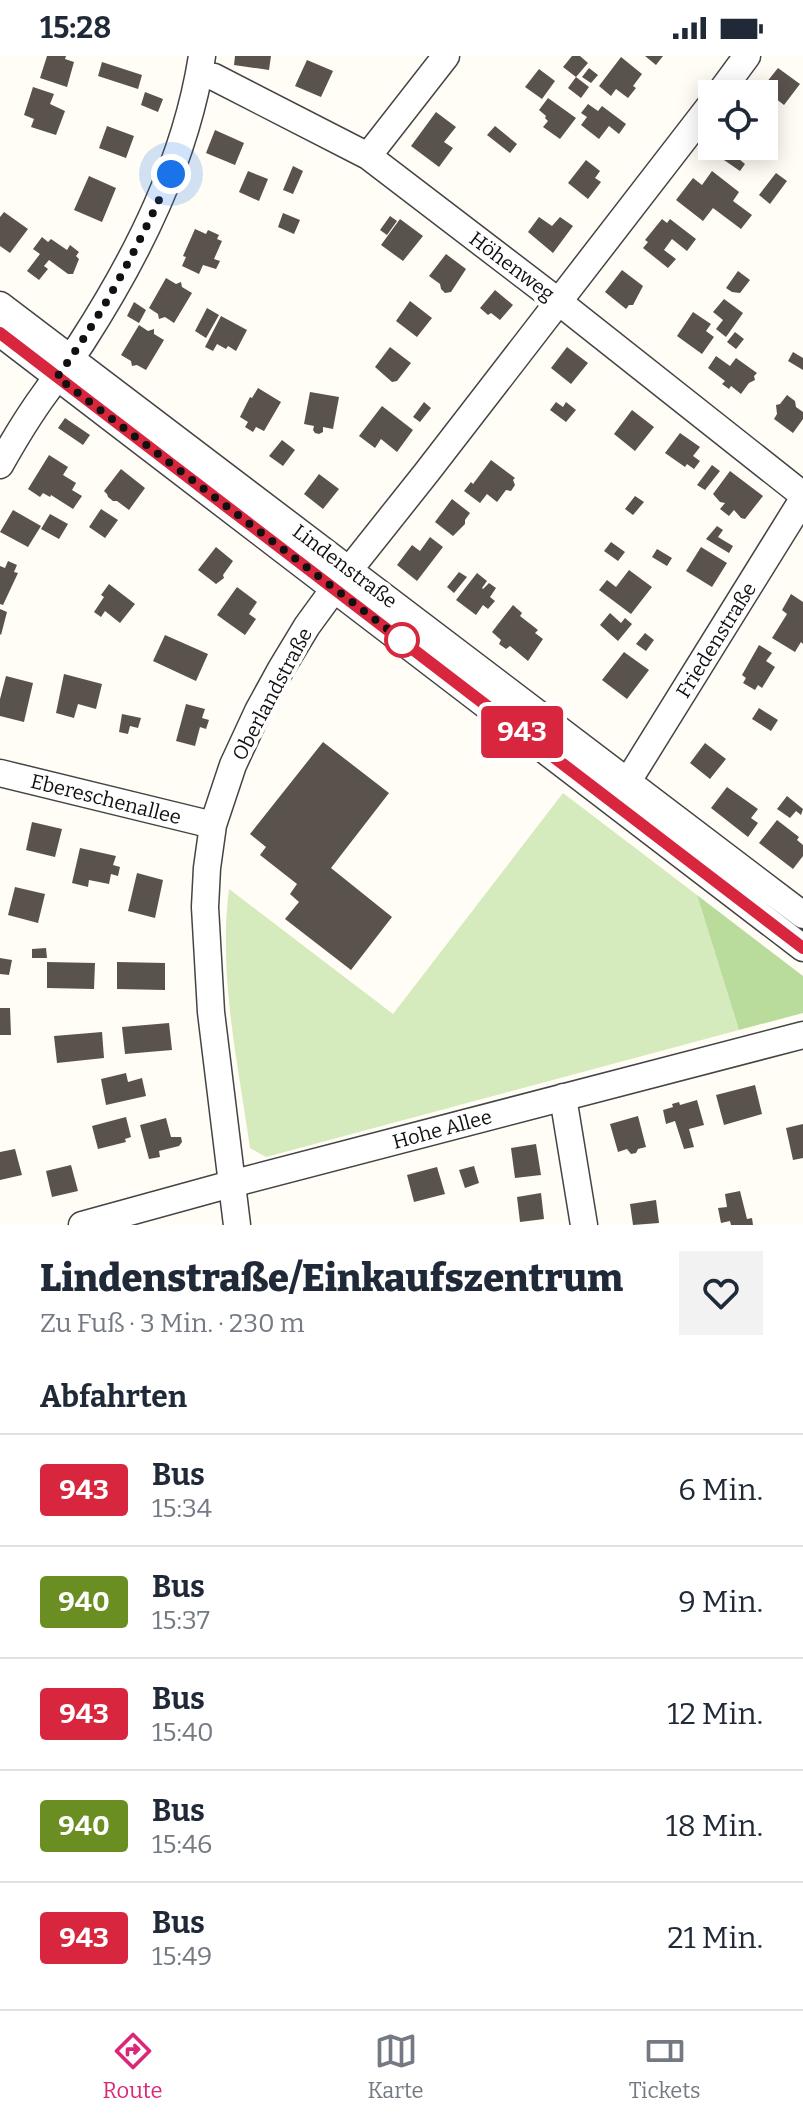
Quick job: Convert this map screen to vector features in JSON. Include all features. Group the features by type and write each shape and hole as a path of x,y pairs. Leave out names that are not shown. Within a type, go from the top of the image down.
{"street":[{"path":"368,156 446,56"},
{"path":"729,80 747,56"},
{"path":"0,465 115,290 143,236 171,174 201,65"},
{"name":"Höhenweg","path":"201,65 214,77 368,156 559,302 803,497"},
{"name":"Oberlandstraße","path":"237,1225 211,1012 205,907 213,825 233,765 258,711 307,626 698,121"},
{"name":"Lindenstraße","path":"0,305 63,368 342,579 803,948"},
{"name":"Lindenstraße","path":"0,333 63,368"},
{"name":"Friedenstraße","path":"628,781 803,497"},
{"name":"Lindenstraße","path":"342,579 628,781 803,915"},
{"name":"Ebereschenallee","path":"0,773 213,825"},
{"name":"Hohe Allee","path":"82,1225 803,1035"},
{"path":"563,1097 584,1225"}],"green space":[{"path":"563,793 697,895 739,1030 266,1157 250,1148 228,986 226,921 229,889 393,1014"},
{"path":"697,895 803,976 803,1013 739,1030"}],"building":[{"path":"47,56 66,56 65,59 74,62 67,87 40,78"},
{"path":"235,56 271,56 269,70 234,65"},
{"path":"572,56 580,56 588,63 576,77 563,67"},
{"path":"645,56 663,56 656,65"},
{"path":"621,57 642,74 628,98 616,89 611,96 599,86"},
{"path":"307,60 333,71 321,97 295,86"},
{"path":"102,62 142,75 138,89 98,76"},
{"path":"589,68 598,75 591,83 582,77"},
{"path":"778,68 800,84 784,105 778,100 778,80 768,80"},
{"path":"539,69 555,81 542,99 525,87"},
{"path":"576,77 589,87 581,98 568,88"},
{"path":"33,87 54,94 50,104 65,111 56,135 31,127 34,119 24,115"},
{"path":"145,92 163,99 158,112 141,105"},
{"path":"548,98 576,118 560,139 543,127 548,121 539,110"},
{"path":"588,104 598,111 602,106 626,124 619,134 609,126 599,139 581,125 587,117 581,113"},
{"path":"436,112 456,127 444,142 453,148 439,167 411,146"},
{"path":"107,126 134,136 126,158 99,148"},
{"path":"495,126 517,144 510,153 487,135"},
{"path":"215,130 244,143 235,165 206,153"},
{"path":"586,160 600,171 595,178 601,182 588,199 568,183"},
{"path":"724,160 740,160 745,164 740,171"},
{"path":"293,166 303,171 293,194 283,190"},
{"path":"248,171 268,179 259,201 239,192"},
{"path":"712,171 739,192 733,201 752,215 741,229 713,208 703,221 676,200 693,178 702,185"},
{"path":"776,173 787,181 770,204 759,195"},
{"path":"89,176 116,188 102,222 74,210"},
{"path":"4,212 28,229 10,253 0,246 0,217"},
{"path":"283,213 300,220 294,234 278,227"},
{"path":"390,216 397,221 387,235 380,230"},
{"path":"539,217 552,226 560,217 573,226 553,253 528,232"},
{"path":"400,219 423,236 403,261 381,245"},
{"path":"662,219 667,223 670,219 696,239 687,251 672,239 664,250 676,259 668,268 643,248 648,242 645,240"},
{"path":"195,229 206,234 208,230 219,235 217,239 222,241 214,259 220,261 216,269 203,265 199,274 182,266"},
{"path":"42,237 67,250 70,245 79,252 73,274 68,274 49,260 44,266 48,269 39,280 27,271 40,254 33,249"},
{"path":"446,254 466,269 451,292 445,293 440,284 429,276"},
{"path":"622,270 643,286 633,305 626,309 605,292"},
{"path":"738,271 750,280 740,293 726,288"},
{"path":"166,278 176,284 181,282 182,287 192,293 174,323 165,317 159,319 158,314 149,308"},
{"path":"495,290 513,305 500,320 480,308"},
{"path":"724,299 743,313 726,337 716,329 723,320 713,312"},
{"path":"410,301 432,318 417,337 396,321"},
{"path":"134,302 146,310 139,323 127,316"},
{"path":"207,308 219,315 206,338 195,331"},
{"path":"693,312 711,324 706,331 714,337 702,354 677,336"},
{"path":"221,316 247,330 236,351 217,344 213,351 205,347"},
{"path":"139,325 148,331 154,329 154,334 164,340 146,370 132,366 131,361 121,355"},
{"path":"735,332 744,339 736,349 727,342"},
{"path":"390,347 411,363 397,381 392,382 375,367"},
{"path":"567,347 588,363 571,384 551,368"},
{"path":"793,352 803,358 803,370 788,361"},
{"path":"716,356 730,366 736,358 757,373 755,380 741,394 731,386 729,389 722,384 725,381 708,368"},
{"path":"258,388 281,402 264,431 256,427 253,432 245,427 248,422 240,417"},
{"path":"310,392 339,397 333,429 323,427 323,432 319,434 313,430 314,426 304,424"},
{"path":"787,395 803,412 803,419 793,433 774,419 776,405"},
{"path":"424,402 431,408 420,422 413,417"},
{"path":"556,402 563,407 566,402 576,410 566,422 550,410"},
{"path":"382,406 413,430 397,452 381,439 375,448 359,436"},
{"path":"632,410 654,427 635,451 614,434"},
{"path":"65,418 90,435 83,445 58,428"},
{"path":"680,433 700,447 693,456 700,461 694,469 687,464 685,467 665,453"},
{"path":"282,440 295,450 283,466 269,456"},
{"path":"49,455 68,467 63,475 76,483 72,490 82,496 73,509 51,495 43,493 40,497 28,489"},
{"path":"491,460 515,478 515,485 511,491 506,490 497,502 487,494 480,503 464,491"},
{"path":"712,465 720,471 705,490 697,485"},
{"path":"121,469 145,488 129,510 113,501 104,491"},
{"path":"730,471 763,496 745,519 734,510 729,516 720,509 725,503 713,494"},
{"path":"319,474 339,489 323,509 304,494"},
{"path":"635,496 644,502 633,515 625,509"},
{"path":"452,499 470,513 465,524 453,536 435,522"},
{"path":"101,509 118,520 105,538 89,527"},
{"path":"13,510 41,526 28,547 0,532"},
{"path":"50,514 68,524 59,539 41,529"},
{"path":"717,526 723,530 718,537 733,546 729,553 706,539"},
{"path":"430,537 443,547 417,581 397,565 412,545 420,551"},
{"path":"611,542 625,552 618,561 604,551"},
{"path":"216,547 233,561 224,578 216,584 198,570"},
{"path":"701,547 727,563 712,587 686,571"},
{"path":"657,549 672,558 667,566 652,557"},
{"path":"8,561 17,565 14,572 18,573 3,605 0,604 0,566 5,568"},
{"path":"629,570 652,587 631,614 599,590 607,580 616,587"},
{"path":"459,572 467,577 454,593 447,587"},
{"path":"477,573 487,581 483,589 489,583 496,588 490,597 495,601 488,609 483,605 476,615 456,600"},
{"path":"109,584 135,604 120,623 105,611 101,617 94,612"},
{"path":"237,587 257,602 249,614 256,619 245,635 217,615"},
{"path":"791,594 803,602 803,644 801,642 795,652 772,638 787,614 782,610"},
{"path":"513,605 543,639 528,661 510,646 506,649 499,644 501,640 492,632"},
{"path":"0,609 7,612 1,635 0,634"},
{"path":"610,613 621,623 625,618 632,624 618,641 600,625"},
{"path":"645,633 654,640 646,651 636,644"},
{"path":"165,635 208,654 196,681 153,661"},
{"path":"759,645 772,653 766,661 775,667 762,688 758,685 755,690 743,683 746,678 742,675"},
{"path":"624,652 649,670 627,699 602,680"},
{"path":"64,674 102,684 96,709 78,704 74,718 56,713"},
{"path":"6,676 33,683 24,722 0,716 0,699"},
{"path":"186,704 205,709 202,718 209,720 206,729 200,727 195,746 176,741"},
{"path":"759,708 778,720 771,731 752,719"},
{"path":"122,714 141,718 138,728 130,726 128,734 119,732"},
{"path":"323,742 389,793 331,868 392,917 351,970 285,919 299,902 290,894 297,884 260,855 266,847 250,834"},
{"path":"705,743 726,759 710,779 690,763"},
{"path":"727,787 758,809 751,818 758,823 748,837 711,808"},
{"path":"787,796 803,809 801,815 796,811 790,818 777,809"},
{"path":"777,820 799,837 797,840 803,845 803,856 793,869 759,843"},
{"path":"32,822 62,829 55,857 26,850"},
{"path":"80,848 116,856 113,865 120,867 118,876 111,874 109,884 89,880 88,887 72,883"},
{"path":"137,873 163,880 155,918 128,911"},
{"path":"15,887 45,894 38,923 8,915"},
{"path":"46,948 47,958 32,958 32,949"},
{"path":"0,958 12,960 9,975 0,974"},
{"path":"47,962 95,963 94,989 47,988"},
{"path":"117,962 165,963 165,990 117,989"},
{"path":"0,1008 10,1008 11,1035 0,1035"},
{"path":"169,1023 172,1050 125,1054 122,1027"},
{"path":"102,1032 104,1058 57,1063 54,1036"},
{"path":"126,1073 128,1082 142,1078 146,1096 106,1105 101,1079"},
{"path":"755,1085 762,1114 724,1125 716,1095"},
{"path":"697,1100 704,1125 689,1129 694,1147 684,1149 675,1121 666,1124 663,1110 673,1107 672,1104"},
{"path":"638,1116 646,1147 631,1154 627,1149 618,1152 610,1124"},
{"path":"126,1117 131,1137 125,1139 126,1142 98,1149 92,1126"},
{"path":"166,1118 171,1137 181,1137 182,1142 179,1146 159,1151 160,1157 149,1159 140,1125"},
{"path":"803,1124 803,1158 793,1160 786,1128"},
{"path":"536,1144 541,1175 515,1178 511,1148"},
{"path":"15,1149 22,1175 0,1180 0,1152"},
{"path":"71,1165 78,1191 52,1197 46,1171"},
{"path":"474,1166 479,1183 465,1188 459,1170"},
{"path":"437,1167 445,1194 414,1202 407,1175"},
{"path":"740,1191 747,1219 752,1218 753,1225 731,1225 730,1221 721,1223 718,1208 727,1207 725,1194"},
{"path":"541,1193 544,1219 520,1222 517,1197"},
{"path":"656,1200 659,1223 633,1225 630,1204"}],"bus line":[{"name":"943","path":"0,333 803,948"}],"route":[{"path":"171,174 115,290 57,377 402,640"}]}
